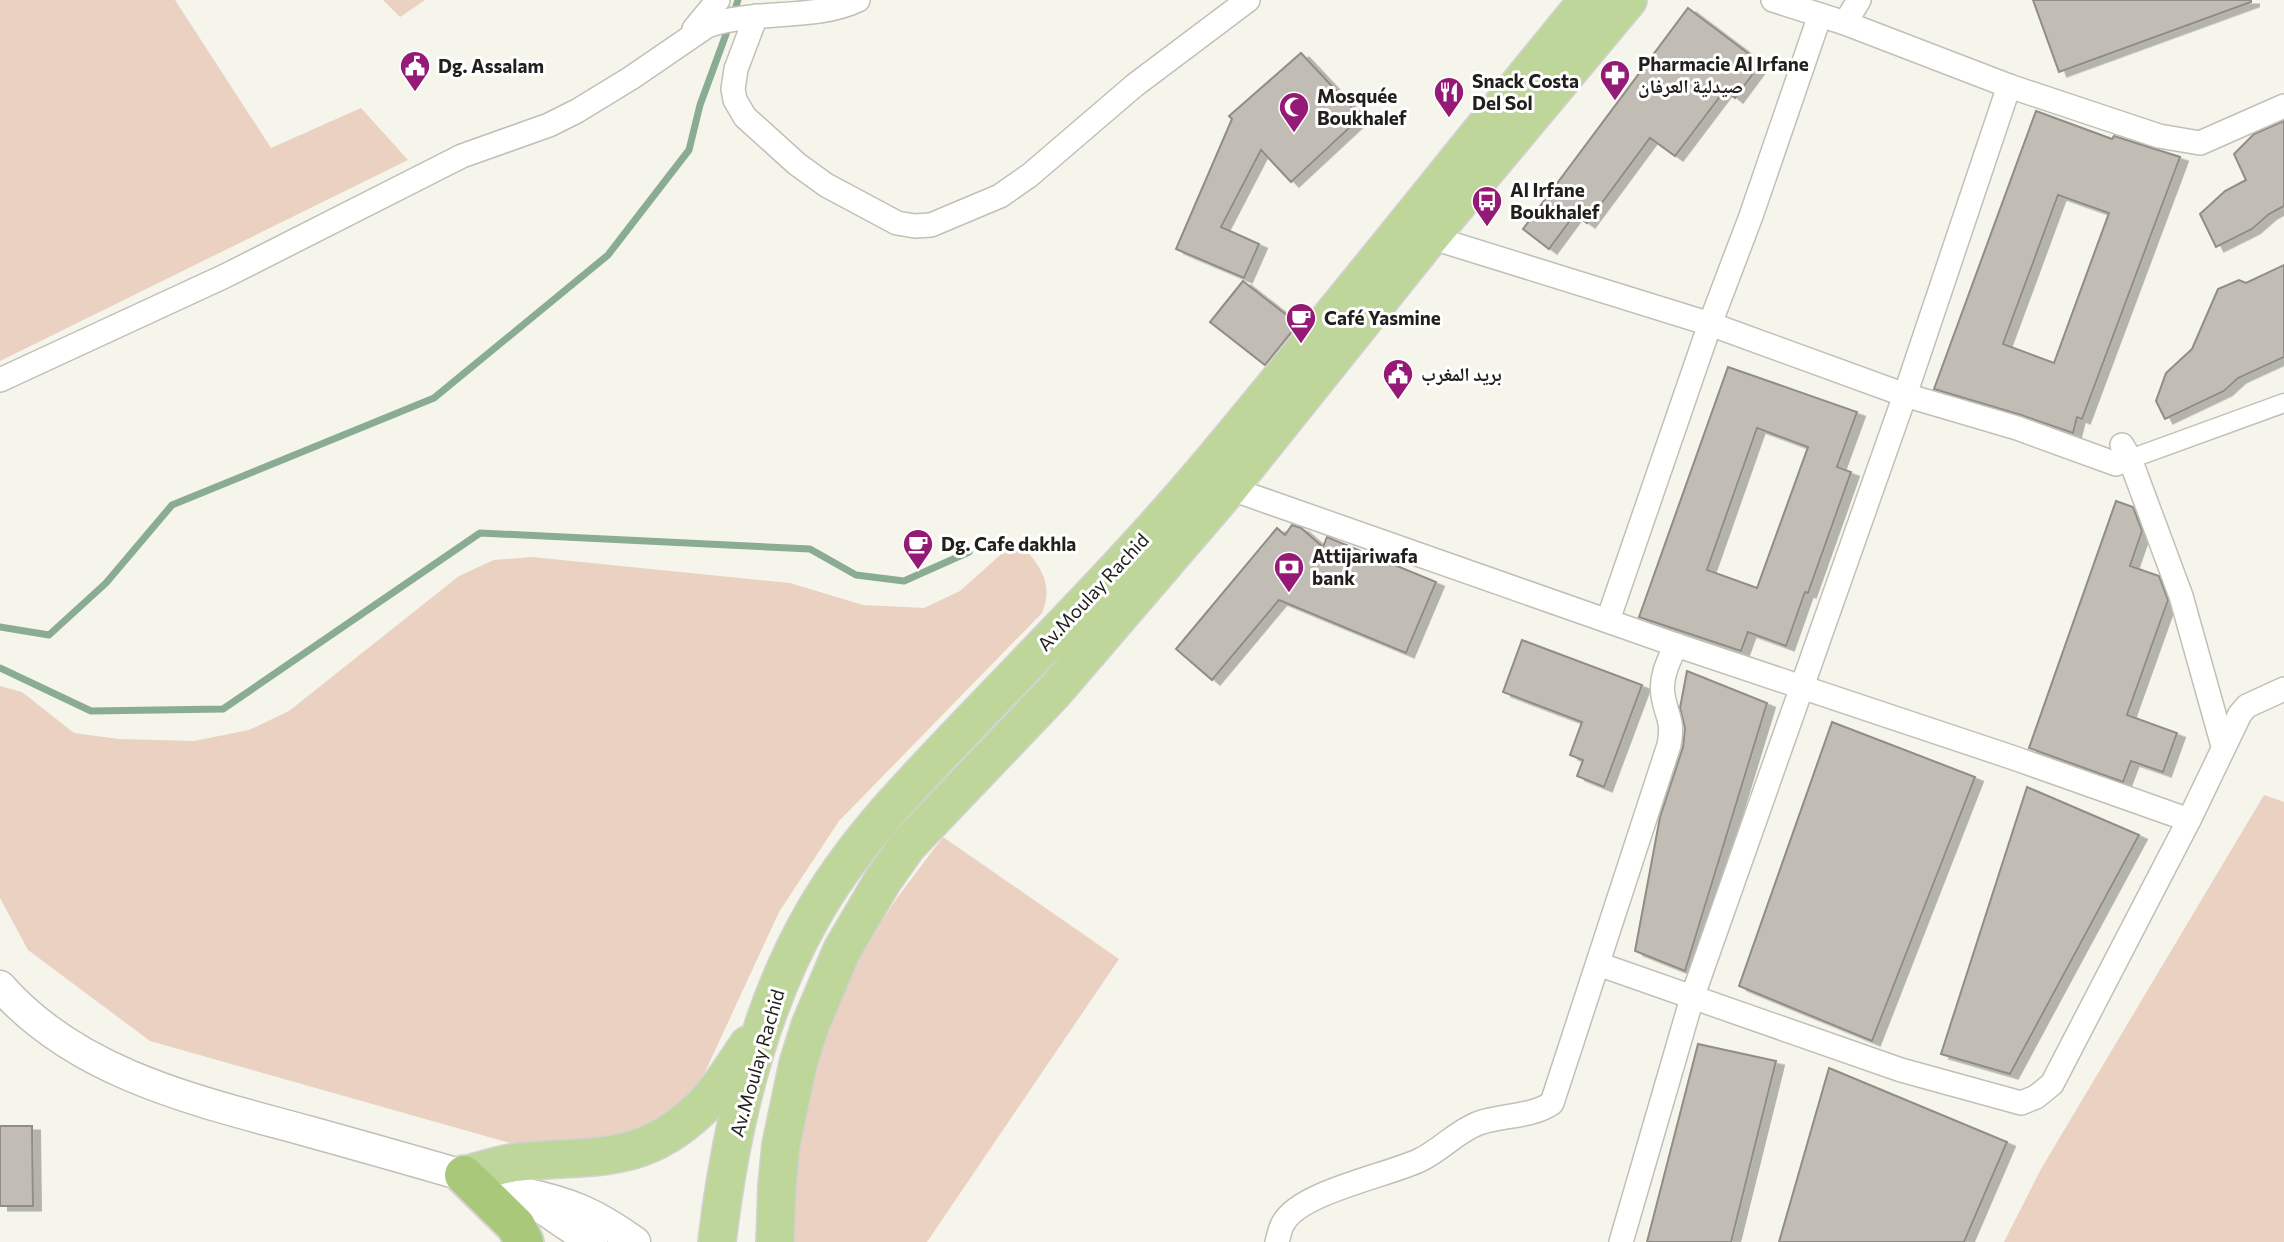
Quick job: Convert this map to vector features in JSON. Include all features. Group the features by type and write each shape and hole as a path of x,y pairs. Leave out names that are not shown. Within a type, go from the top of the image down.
{"highway":[{"path":"464,1175 516,1226 524,1242"}],"main road":[{"name":"Av.Moulay Rachid","path":"775,1242 776,1186 781,1145 798,1065 823,993 861,914 907,846 1053,693 1588,0"},
{"name":"Av.Moulay Rachid","path":"717,1242 733,1139 766,1019 811,917 876,822 1081,606 1216,480 1430,237 1628,0"},
{"path":"464,1175 511,1164 628,1153 668,1135 701,1109 715,1093 766,1019"}],"street":[{"path":"752,17 736,69 733,89 735,100 745,117 797,164 826,185 897,223 915,226 931,225 989,200 1030,175 1126,93 1248,0"},
{"path":"1773,0 1845,23 2009,86 2136,130 2200,143 2284,106"},
{"path":"1845,23 1859,0"},
{"path":"0,380 225,276 461,156 549,125 631,78 685,40 719,11 752,17 847,2"},
{"path":"1608,620 1820,15"},
{"path":"1622,1242 1692,998 1905,395 2009,86"},
{"path":"1430,237 1710,324 1905,395 2123,456 2284,403"},
{"path":"2123,456 2181,596 2223,746"},
{"path":"1216,480 1676,645 2189,820"},
{"path":"1277,1242 1284,1222 1292,1212 1328,1192 1416,1162 1479,1124 1539,1110 1552,1103 1669,745 1672,730 1663,695 1663,679 1676,645"},
{"path":"1598,964 1901,1070 2021,1103 2036,1097 2052,1084 2189,820 2223,746 2247,706 2284,689"},
{"path":"0,986 54,1036 138,1079 188,1097 522,1193 552,1199 582,1209 609,1223 635,1242"},
{"path":"522,1193 592,1242"}],"shaded area":[{"path":"0,0 175,0 271,148 361,108 408,160 0,361"},
{"path":"383,0 425,0 400,17"},
{"path":"1017,540 1038,565 1045,582 1047,592 1042,613 839,821 779,912 699,1085 688,1099 647,1130 531,1149 150,1041 28,950 0,898 0,686 22,692 74,733 119,739 194,741 249,730 289,711 459,576 494,560 532,557 790,583 863,605 924,608 960,591"},
{"path":"2264,795 2284,802 2284,1242 2004,1242 2041,1169"},
{"path":"943,837 1119,959 927,1242 792,1242 793,1166 819,1050 842,992 867,943"}],"building":[{"path":"2033,0 2251,0 2251,2 2059,72"},
{"path":"1688,8 1761,63 1735,98 1725,90 1675,156 1650,138 1587,223 1575,214 1549,249 1523,229"},
{"path":"1301,53 1361,117 1291,182 1261,150 1221,227 1259,244 1244,278 1176,249 1232,119 1229,116"},
{"path":"2036,111 2112,139 2114,136 2180,157 2082,419 2077,417 2073,433 1934,389","holes":["2058,195 2109,213 2054,363 2003,344"]},
{"path":"2284,121 2284,206 2269,214 2252,229 2216,247 2200,214 2225,191 2246,180 2234,154 2254,134"},
{"path":"2284,265 2284,357 2238,378 2224,391 2165,419 2156,401 2166,373 2192,349 2218,289 2239,280 2246,283"},
{"path":"1243,281 1298,324 1265,365 1210,322"},
{"path":"1728,367 1857,412 1837,467 1851,472 1786,646 1748,632 1741,651 1639,617","holes":["1757,428 1808,447 1757,588 1707,570"]},
{"path":"2116,501 2133,507 2142,531 2130,566 2159,576 2168,600 2127,715 2177,733 2163,772 2131,761 2123,782 2029,748"},
{"path":"1292,525 1301,528 1323,547 1327,537 1436,582 1406,653 1279,600 1212,680 1176,649 1277,528 1285,535"},
{"path":"1522,640 1642,685 1604,787 1577,776 1583,760 1570,755 1582,722 1503,692"},
{"path":"1687,671 1767,703 1685,971 1635,951 1660,817 1683,747 1685,728 1680,708"},
{"path":"1832,722 1975,777 1872,1041 1739,986"},
{"path":"2027,787 2139,835 2010,1074 1941,1054"},
{"path":"1698,1044 1776,1061 1731,1242 1647,1242"},
{"path":"1829,1068 2007,1142 1964,1242 1779,1242"},
{"path":"0,1126 32,1126 33,1206 0,1206"}],"waterway":[{"path":"733,15 738,0"},
{"path":"0,627 49,635 106,583 172,505 434,398 608,255 689,150 700,105 729,26"},
{"path":"0,668 91,711 223,709 480,533 810,549 856,575 904,581 969,552"}],"place":[{"name":"Dg. Assalam","path":"415,93"},
{"name":"Pharmacie Al Irfane صيدلية العرفان","path":"1615,102"},
{"name":"Snack Costa Del Sol","path":"1449,119"},
{"name":"Mosquée Boukhalef","path":"1294,134"},
{"name":"Al Irfane Boukhalef","path":"1487,228"},
{"name":"Café Yasmine","path":"1301,345"},
{"name":"بريد المغرب","path":"1398,401"},
{"name":"Dg. Cafe dakhla","path":"918,571"},
{"name":"Attijariwafa bank","path":"1289,594"}]}
